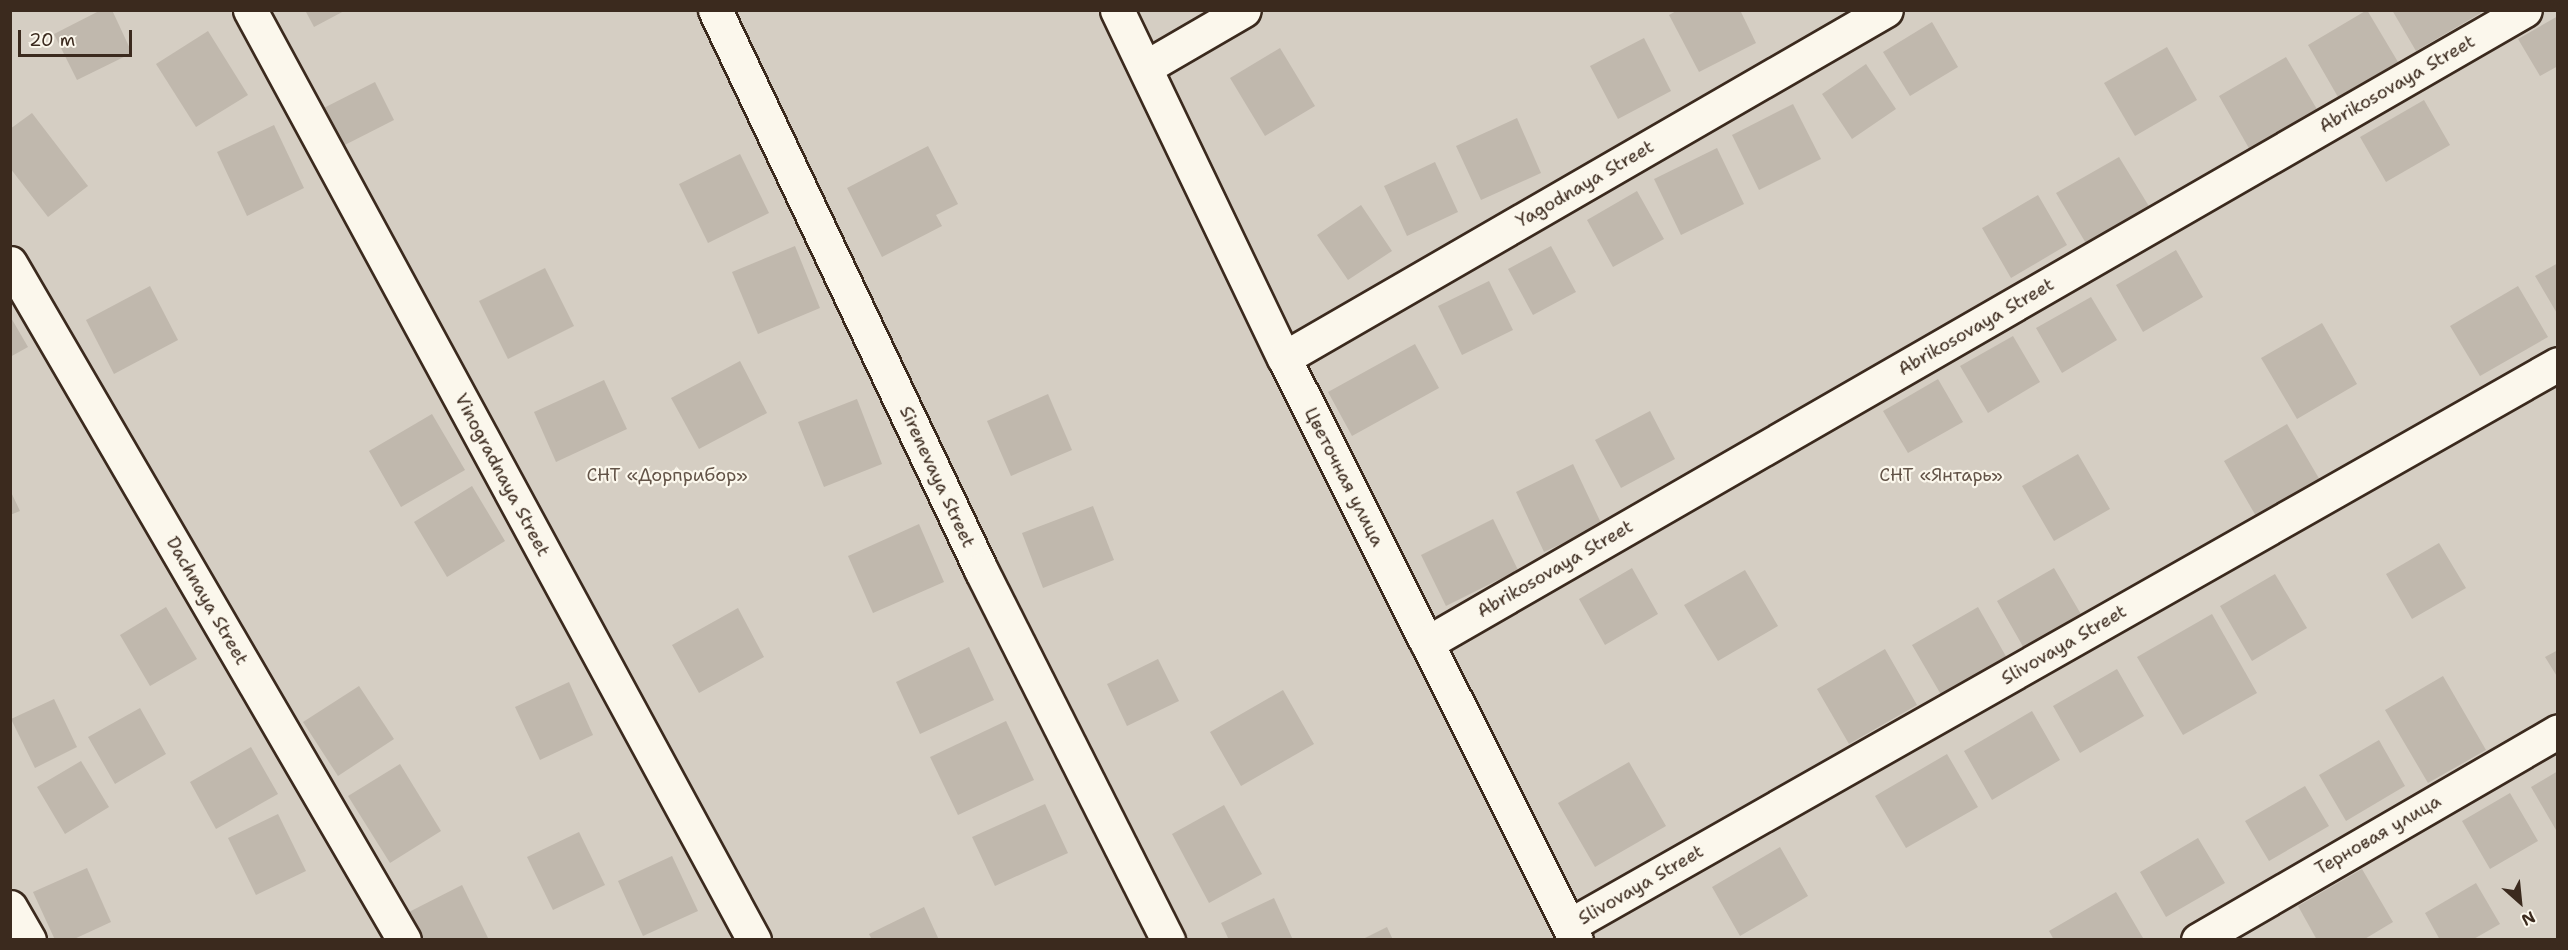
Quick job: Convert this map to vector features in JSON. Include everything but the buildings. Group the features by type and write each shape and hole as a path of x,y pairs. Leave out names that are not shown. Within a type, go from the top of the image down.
{"street":[{"name":"Vinogradnaya Street","path":"250,10 754,939"},
{"name":"Sirenevaya Street","path":"715,10 981,570 1168,939"},
{"name":"Цветочная улица","path":"1118,10 1284,358 1573,932"},
{"path":"1146,67 1244,10"},
{"name":"Yagodnaya Street","path":"1284,358 1886,10"},
{"name":"Abrikosovaya Street","path":"1427,643 2525,10"},
{"name":"Dachnaya Street","path":"10,263 404,939"},
{"name":"Slivovaya Street","path":"1573,932 2558,364"},
{"name":"Терновая улица","path":"2198,939 2558,731"},
{"path":"10,907 29,939"}],"green space":[{"path":"10,11 2557,11 2557,939 11,939"}],"park label":[{"name":"СНТ «Дорприбор»","path":"667,475"},
{"name":"СНТ «Янтарь»","path":"1941,475"}]}
